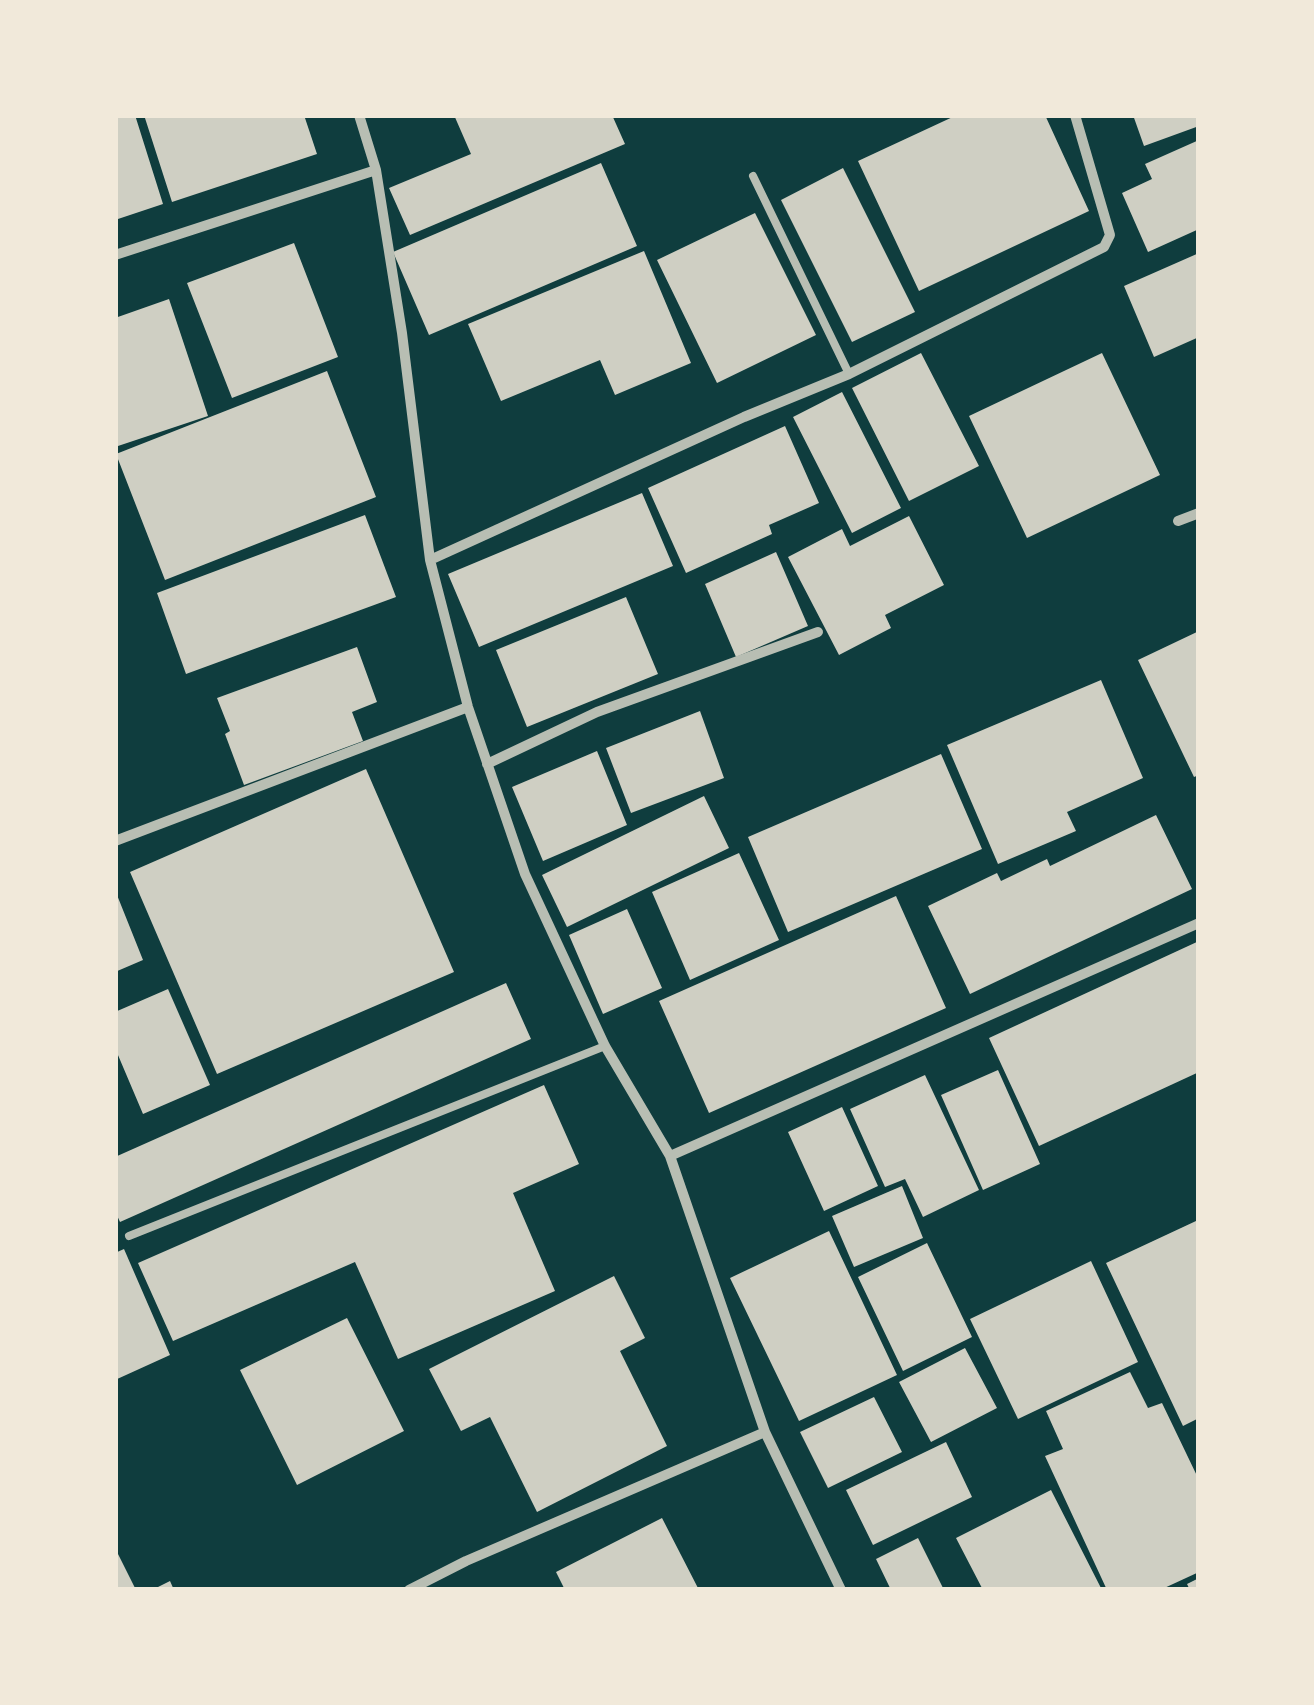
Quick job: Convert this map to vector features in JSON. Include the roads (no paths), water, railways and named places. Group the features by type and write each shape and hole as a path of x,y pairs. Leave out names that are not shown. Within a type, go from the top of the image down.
{"street":[{"path":"358,115 376,170 402,334 430,560 468,707 524,874 605,1046 670,1156 764,1432 841,1590"},
{"path":"430,560 744,417 849,374 1104,247 1110,235 1076,115"},
{"path":"115,254 376,170"},
{"path":"1178,521 1199,513"},
{"path":"487,764 596,712 818,632"},
{"path":"115,842 468,707"},
{"path":"670,1156 1199,923"},
{"path":"409,1590 466,1561 764,1432"}],"lane":[{"path":"753,176 849,374"},
{"path":"129,1236 605,1046"}]}
